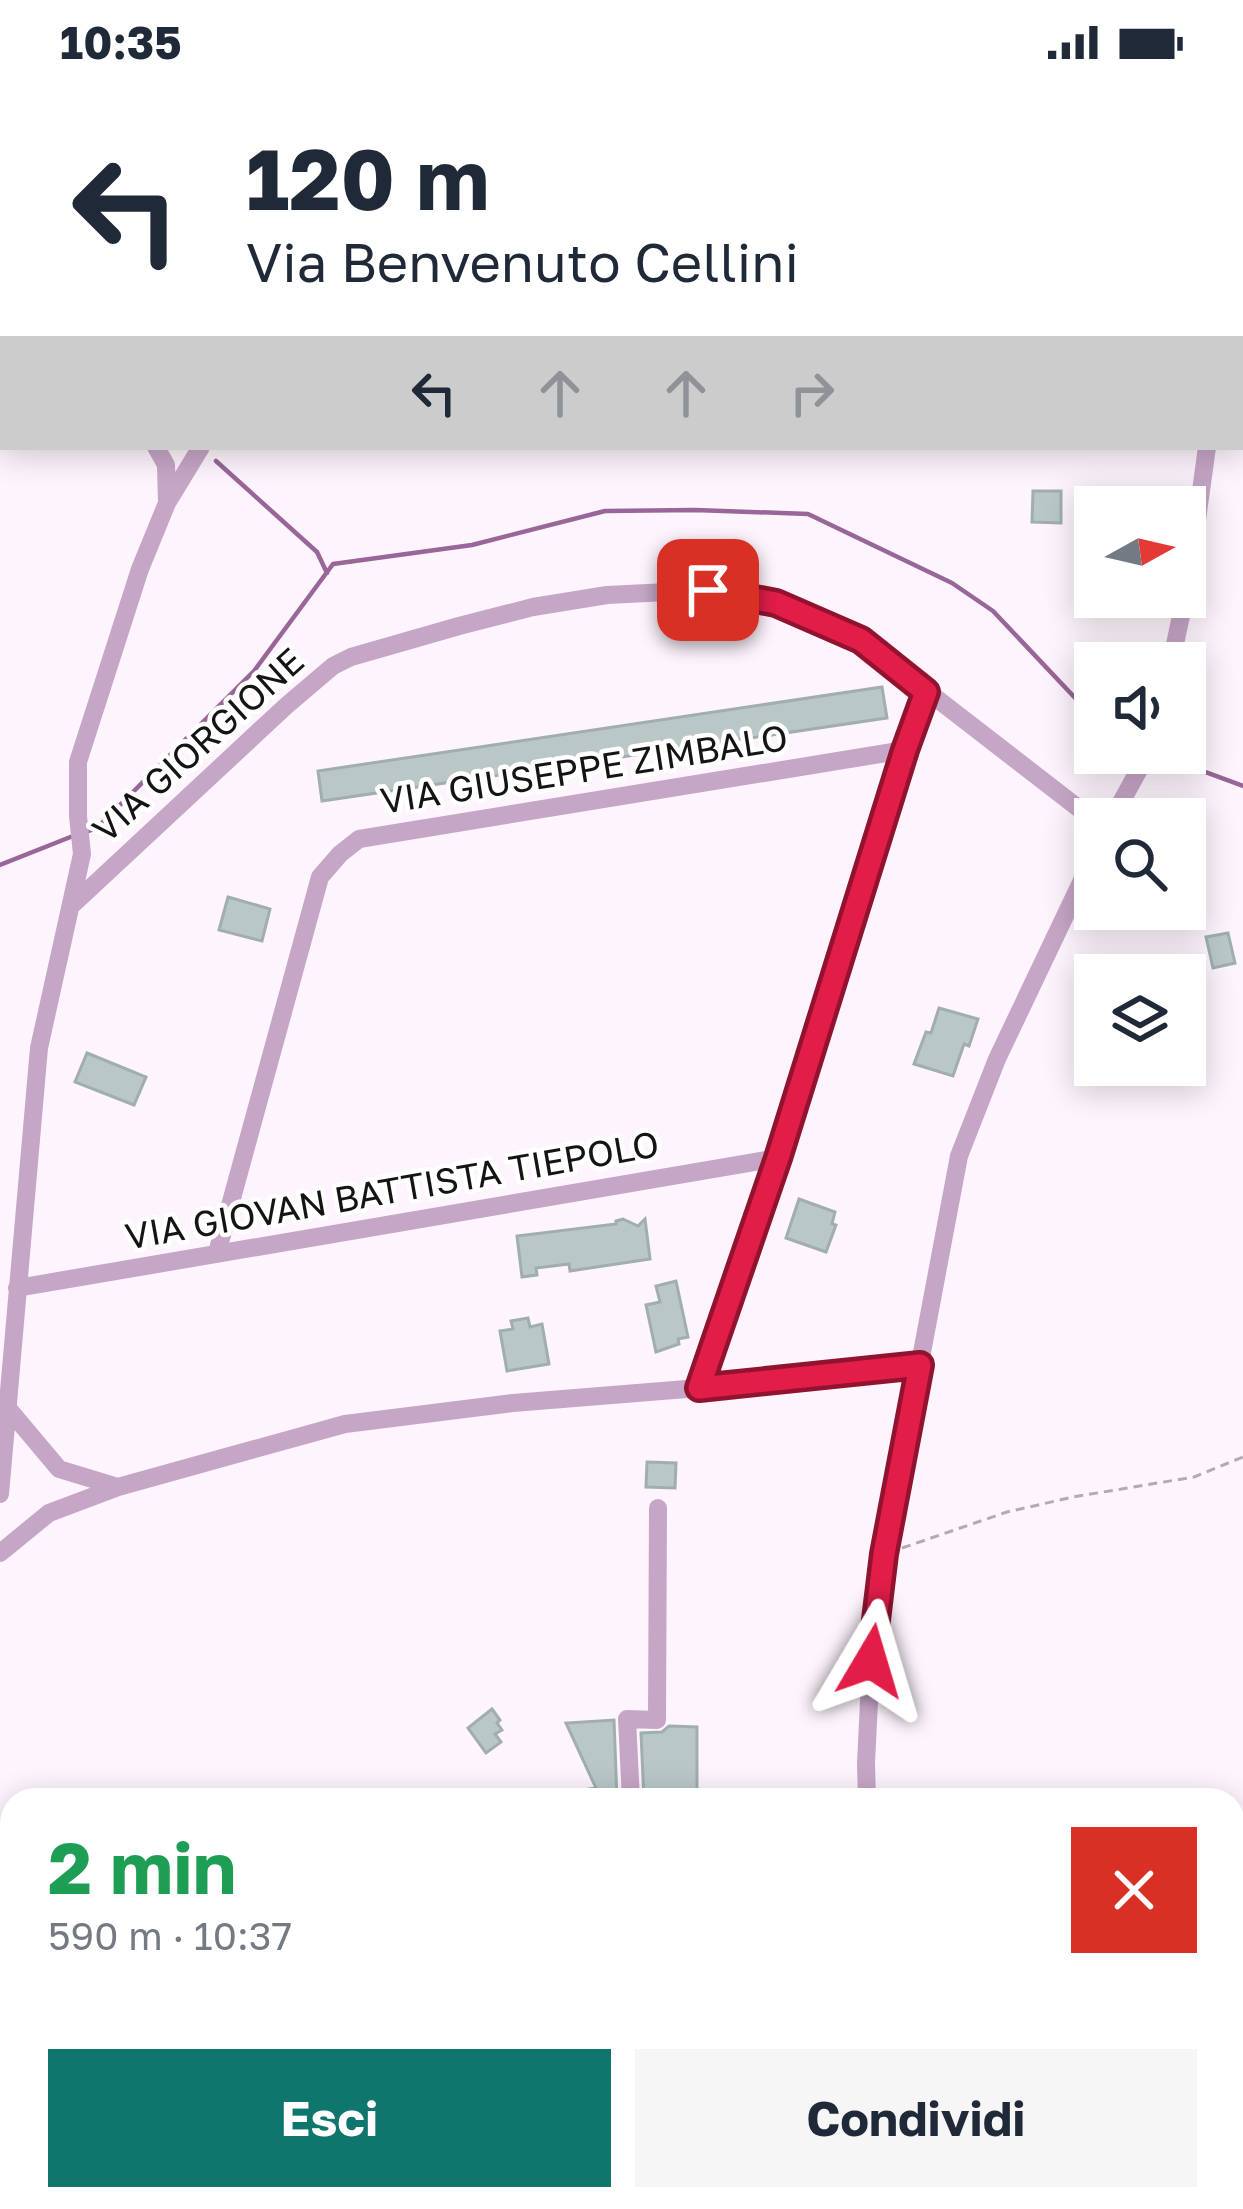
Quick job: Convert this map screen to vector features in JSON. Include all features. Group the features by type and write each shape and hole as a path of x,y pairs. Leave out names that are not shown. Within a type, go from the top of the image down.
{"street":[{"path":"158,450 166,465 167,503"},
{"path":"167,503 176,450"},
{"path":"0,1494 39,1048 82,854 78,763 140,569 167,503 198,450"},
{"path":"1175,642 1207,450"},
{"name":"VIA GIORGIONE","path":"70,907 333,666 533,607 607,595 708,590 776,603 861,640 1074,805"},
{"path":"699,1388 778,1158 926,692"},
{"name":"VIA GIUSEPPE ZIMBALO","path":"217,1253 320,877 359,838 905,750"},
{"path":"867,1788 871,1661 884,1554 959,1156 998,1058 1074,897"},
{"name":"VIA GIOVAN BATTISTA TIEPOLO","path":"17,1288 778,1158"},
{"path":"0,1553 49,1513 118,1487 345,1424 513,1403 920,1365"},
{"path":"6,1406 59,1469 118,1487"},
{"path":"630,1788 627,1719 657,1720 658,1508"}],"path":[{"path":"884,1554 1007,1512 1194,1478 1243,1457"}],"building":[{"path":"1033,491 1061,491 1061,523 1032,522"},
{"path":"882,687 887,718 322,801 318,771"},
{"path":"228,897 270,909 262,941 219,930"},
{"path":"1228,933 1235,963 1213,968 1206,937"},
{"path":"939,1008 978,1019 953,1076 914,1064"},
{"path":"87,1053 146,1077 134,1105 75,1082"},
{"path":"799,1199 835,1212 832,1224 836,1225 826,1252 786,1238"},
{"path":"623,1219 638,1226 645,1219 650,1259 570,1271 569,1264 536,1268 537,1275 522,1277 517,1236 616,1224"},
{"path":"676,1281 688,1337 656,1352 646,1305 660,1302 656,1286"},
{"path":"528,1318 530,1327 542,1324 549,1364 507,1371 500,1331 513,1329 511,1321"},
{"path":"647,1462 676,1463 675,1488 646,1487"},
{"path":"492,1709 500,1720 502,1730 495,1734 501,1742 486,1753 468,1728"},
{"path":"614,1720 617,1788 596,1788 566,1723"},
{"path":"669,1726 697,1727 697,1788 643,1788 641,1733 662,1732"}],"waterway":[{"path":"216,461 317,552 327,573"},
{"path":"83,833 97,828 254,671 333,564 472,545 605,511 808,514 952,583 993,611 1074,697"},
{"path":"1206,772 1243,786"},
{"path":"0,865 73,836"}],"route":[{"path":"708,590 776,603 861,640 926,692 778,1158 699,1388 920,1365 884,1554 871,1661"}]}
